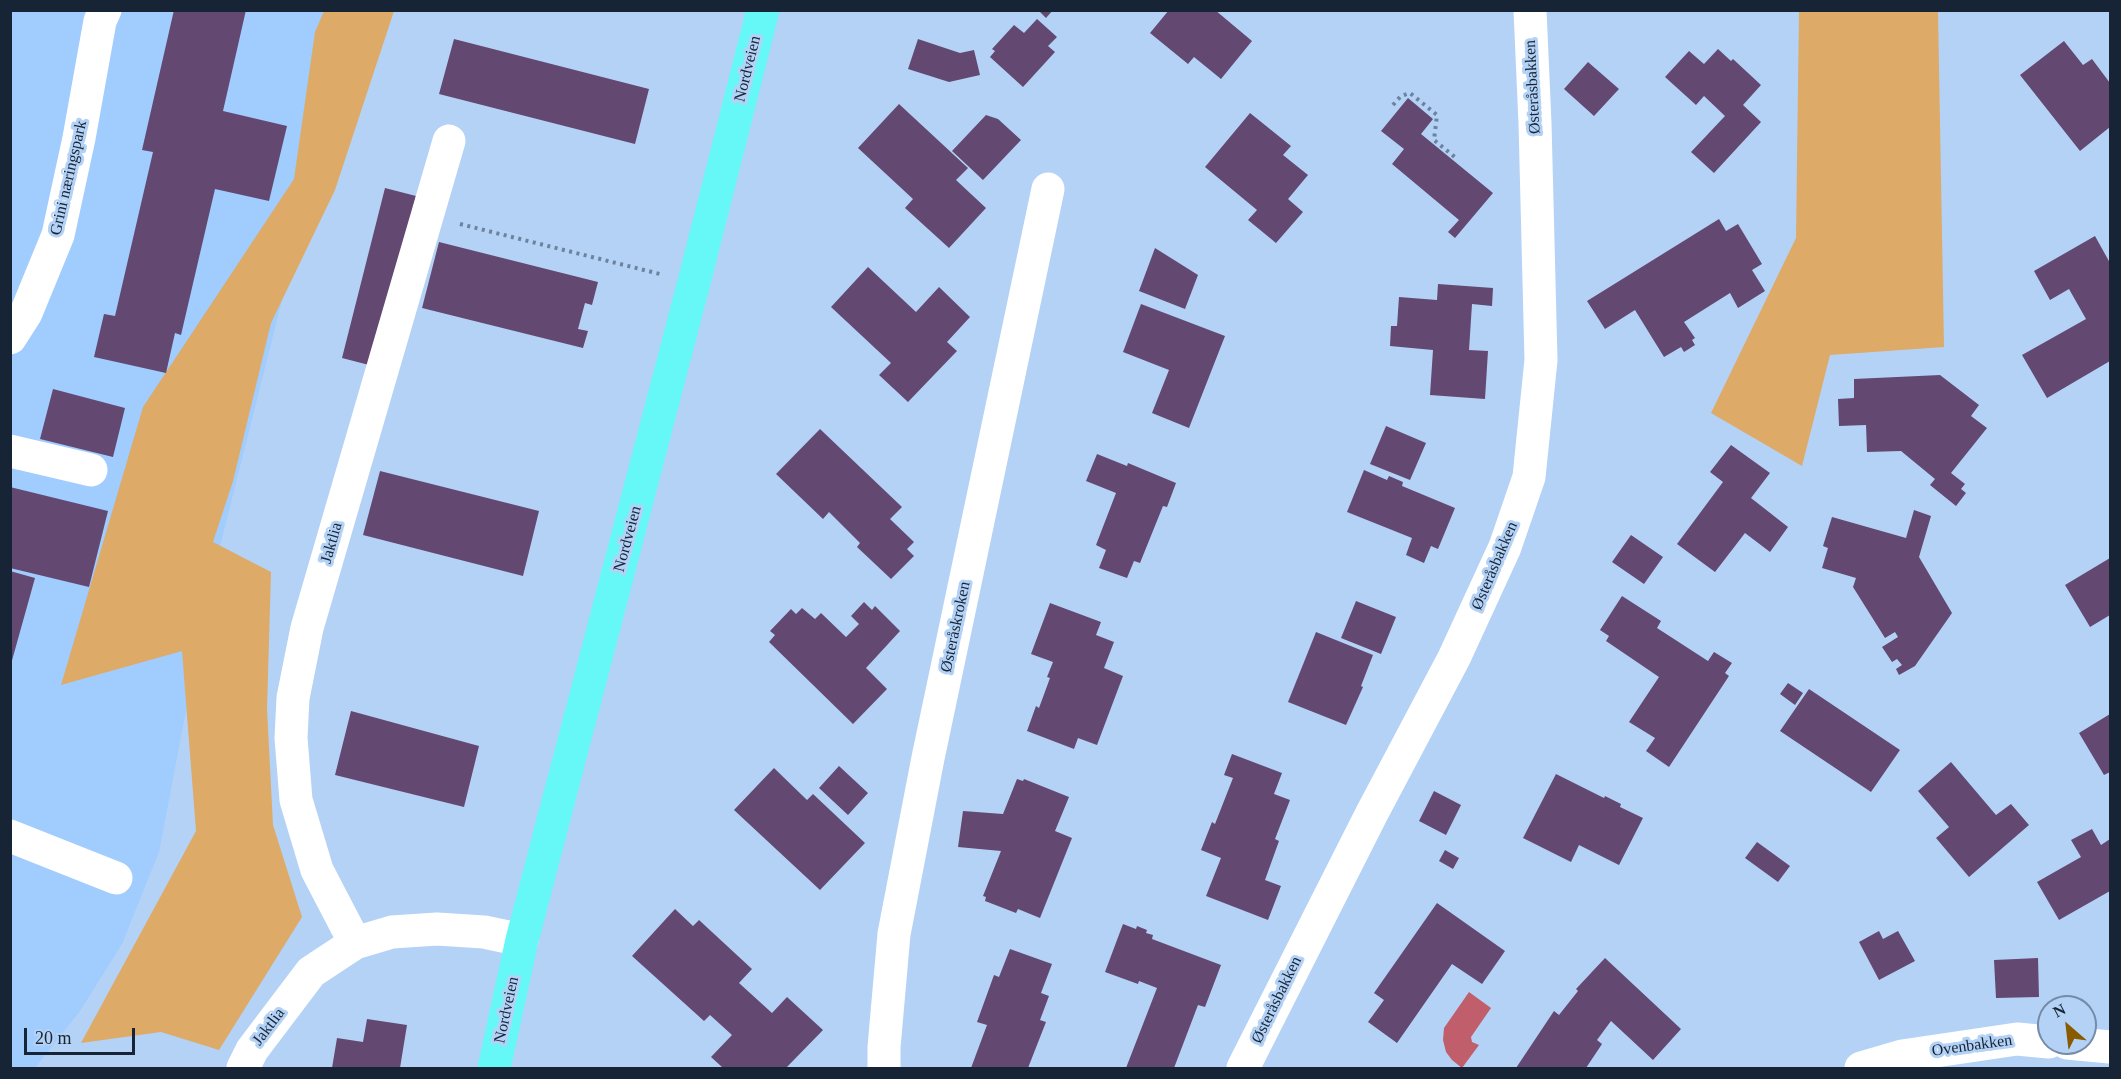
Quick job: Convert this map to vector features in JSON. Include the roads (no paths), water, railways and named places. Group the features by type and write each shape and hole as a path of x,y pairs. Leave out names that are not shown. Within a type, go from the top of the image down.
{"main road":[{"name":"Nordveien","path":"494,1068 522,940 763,10"}],"street":[{"name":"Grini næringspark","path":"10,338 26,313 58,235 79,138 100,21 105,10"},
{"name":"Østeråsbakken","path":"1243,1068 1355,845 1454,658 1505,547 1529,477 1541,360 1530,10"},
{"name":"Jaktlia","path":"355,943 317,870 296,800 291,738 293,698 307,628 449,141"},
{"name":"Østeråskroken","path":"884,1068 894,934 928,758 1048,189"},
{"path":"10,451 91,470"},
{"path":"10,836 116,878"},
{"name":"Jaktlia","path":"243,1068 252,1050 311,972 355,943 392,932 437,929 484,932 522,940"},
{"name":"Ovenbakken","path":"1861,1068 1902,1056 2017,1039 2037,1040"}]}
